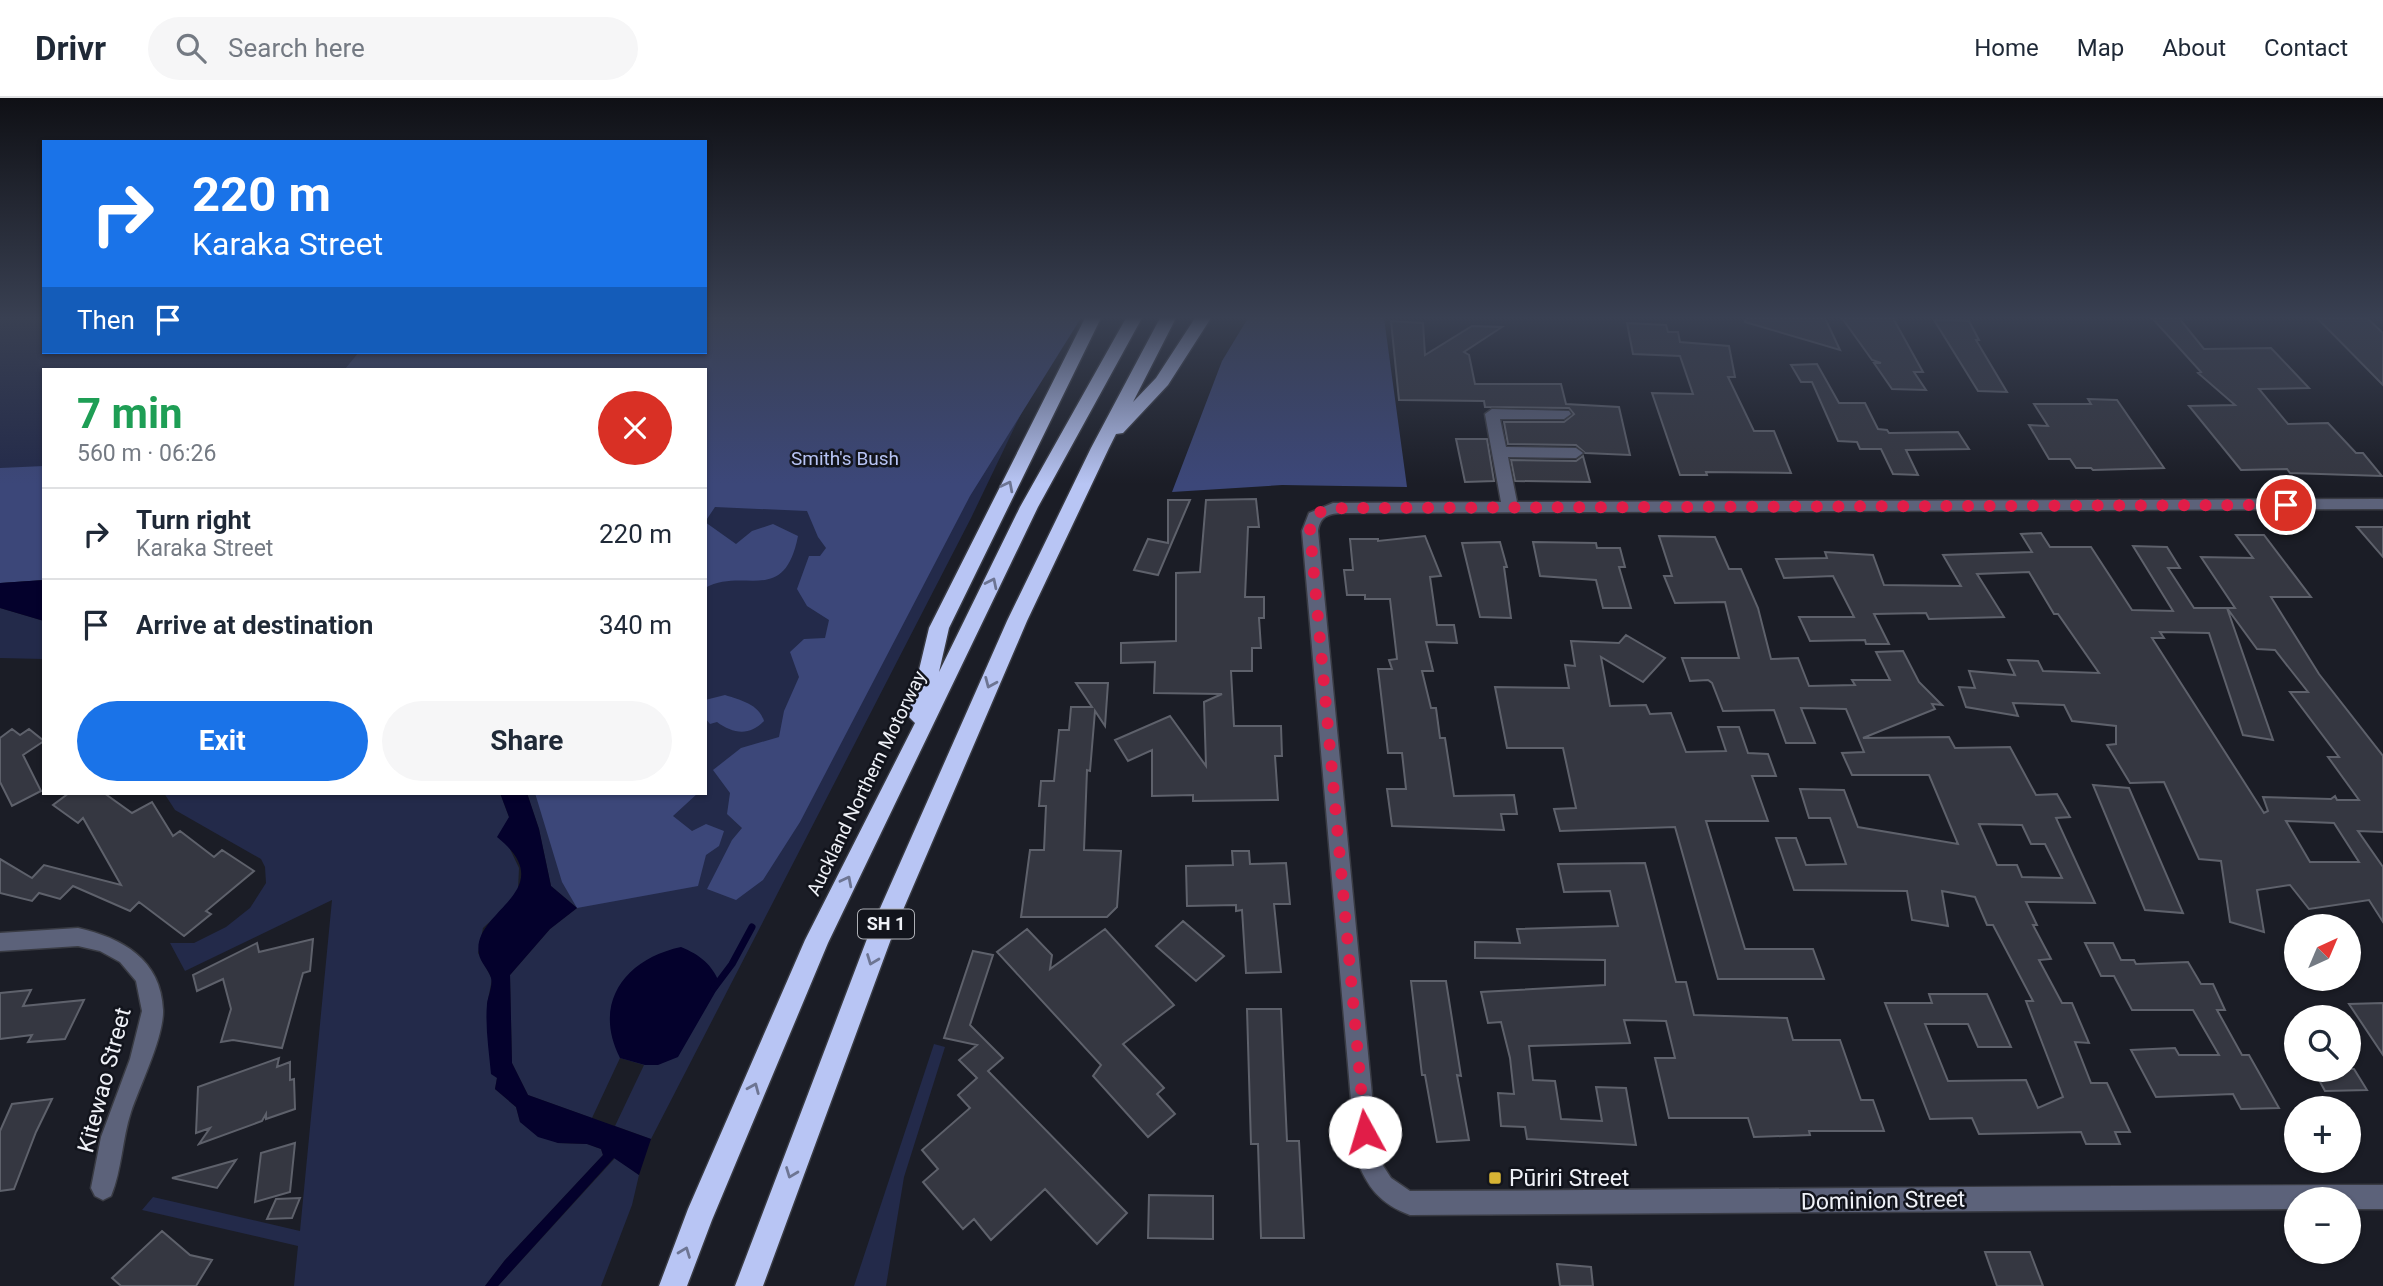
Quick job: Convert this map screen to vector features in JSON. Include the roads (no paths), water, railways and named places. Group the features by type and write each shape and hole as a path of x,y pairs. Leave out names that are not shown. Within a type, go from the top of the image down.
{"highway":[{"path":"910,755 939,628 1065,373"},
{"name":"Auckland Northern Motorway","path":"673,1286 698,1219 817,940 910,755 1028,507 1103,373"},
{"name":"SH 1","path":"749,1286 883,931 1017,621 1139,373"},
{"path":"1100,448 1167,373"}],"street":[{"path":"1564,414 1492,414 1510,508 2383,504"},
{"path":"1499,452 1576,453"},
{"name":"Dominion Street","path":"1510,508 1331,509 1317,513 1312,518 1310,531 1367,1158 1371,1172 1386,1190 1410,1203 1526,1204 2030,1197 2383,1197"},
{"name":"Kitewao Street","path":"0,942 78,937 104,943 127,956 146,976 153,1012 141,1059 125,1094 112,1137 103,1188"}],"waterway":[{"path":"714,988 732,964 752,927"}],"place":[{"name":"Pūriri Street","path":"1495,1178"}],"park label":[{"name":"Smith's Bush","path":"845,458"}]}
